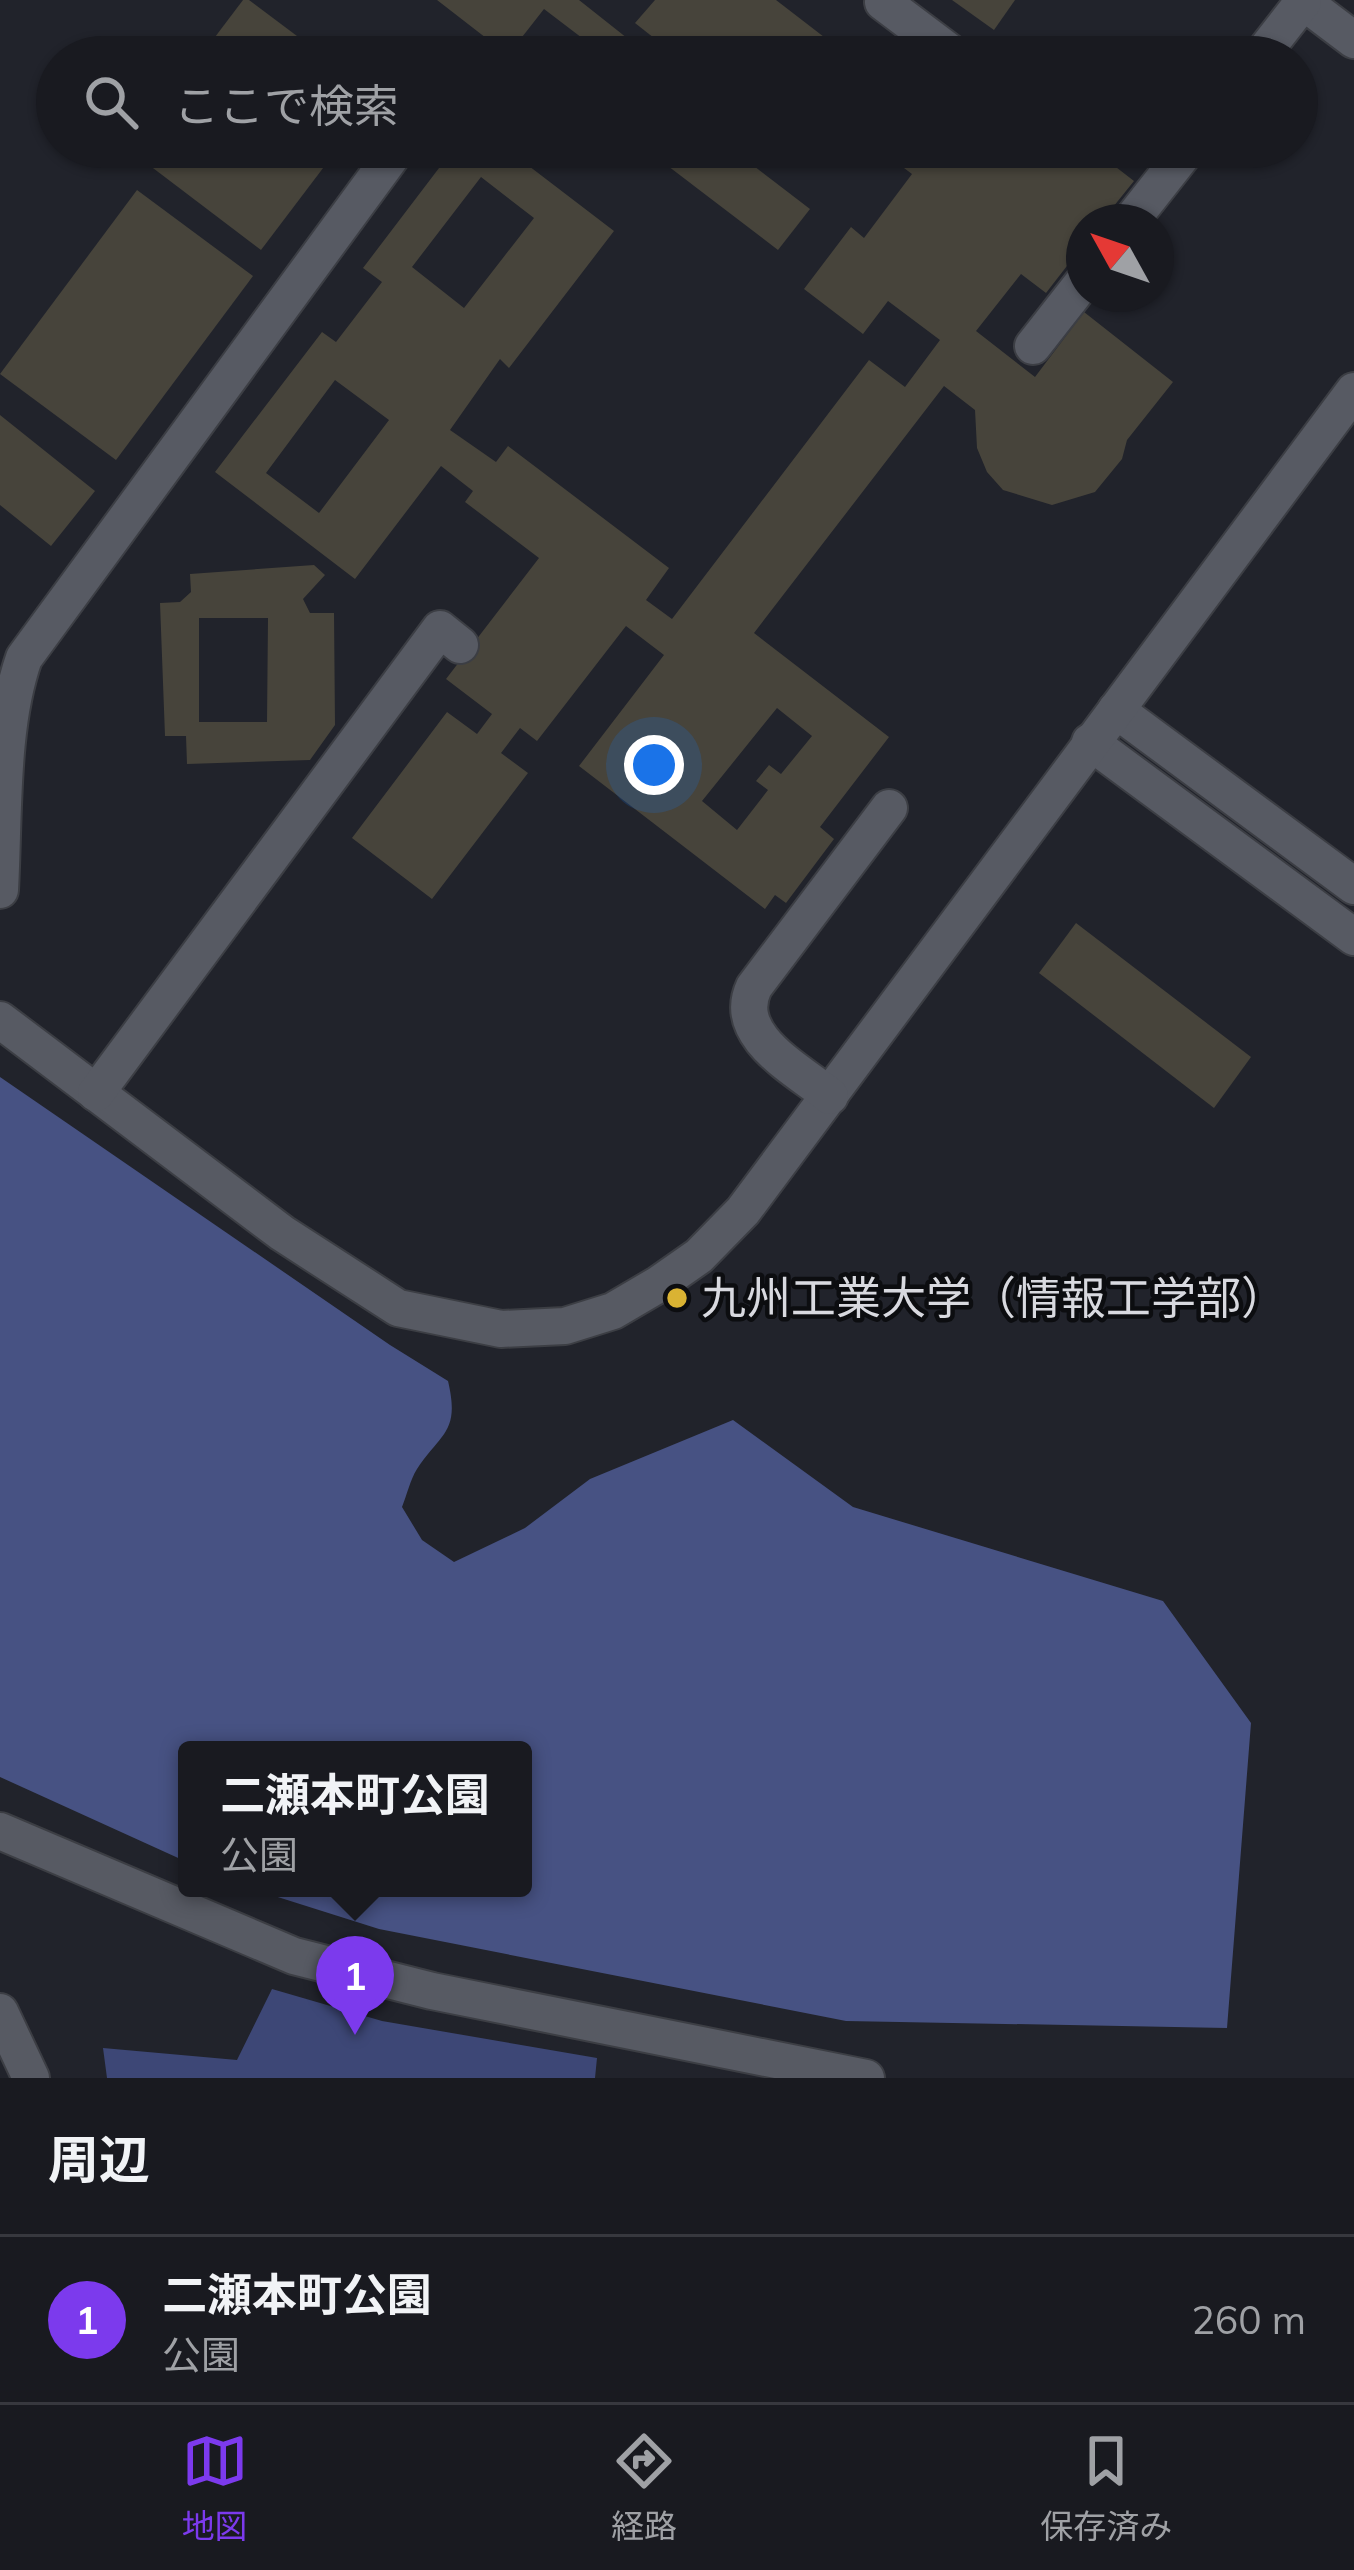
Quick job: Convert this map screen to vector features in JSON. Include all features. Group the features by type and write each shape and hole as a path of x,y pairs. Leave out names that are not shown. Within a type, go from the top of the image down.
{"street":[{"path":"1276,36 1302,1 1354,40"},
{"path":"879,7 924,36"},
{"path":"0,890 10,719 24,658 383,168"},
{"path":"1144,204 1172,168"},
{"path":"1033,346 1066,304"},
{"path":"0,1020 282,1233 398,1308 501,1329 565,1326 613,1311 686,1265 742,1211 1354,391"},
{"path":"96,1093 440,629 460,645"},
{"path":"1116,710 1354,886"},
{"path":"1090,742 1354,937"},
{"path":"1218,838 1243,805"},
{"path":"830,1096 761,1040 749,1023 746,1003 889,808"},
{"path":"0,1832 294,1957 804,2072 866,2078"},
{"path":"0,2012 31,2078"}],"shaded area":[{"path":"0,1077 448,1381 450,1422 415,1473 402,1507 422,1540 454,1562 525,1528 590,1479 733,1420 853,1507 1163,1601 1251,1723 1227,2028 846,2021 379,1929 278,1897 532,1897 532,1741 178,1741 178,1858 0,1777"},
{"path":"272,1989 382,2021 597,2058 595,2078 107,2078 103,2048 237,2060"}],"building":[{"path":"243,0 249,0 297,36 216,36"},
{"path":"437,0 579,0 624,36 579,36 544,9 523,36 483,36"},
{"path":"655,0 776,0 823,36 651,36 635,23"},
{"path":"952,0 1015,0 994,30"},
{"path":"153,168 323,168 261,250"},
{"path":"439,168 532,168 614,231 509,368 500,359 450,430 496,462 508,446 669,568 646,600 672,619 869,360 905,387 940,340 888,301 863,334 804,289 851,227 864,238 912,174 904,168 1117,168 1134,181 1115,204 1066,204 1066,267 1046,293 1021,274 976,331 1035,377 1084,312 1173,382 1127,440 1122,459 1095,492 1052,505 1003,490 987,472 977,448 975,410 944,386 754,633 889,737 820,827 834,839 786,903 775,895 765,909 579,766 664,655 626,626 537,741 520,728 501,753 528,773 432,899 352,838 447,712 477,734 492,714 446,679 539,558 465,502 473,491 441,466 355,579 215,472 322,332 336,342 382,282 363,268","holes":["481,177 534,218 464,308 412,267","335,380 389,420 319,513 266,473","777,708 812,736 781,774 769,765 756,781 768,790 737,830 702,801"]},
{"path":"671,168 756,168 810,209 778,250"},
{"path":"137,190 253,276 116,460 0,374"},
{"path":"0,415 95,491 51,546 0,505"},
{"path":"314,565 325,575 303,599 310,613 334,613 335,725 310,760 187,764 186,736 165,736 160,603 180,602 191,592 190,574","holes":["199,618 268,618 267,722 199,722"]},
{"path":"1076,923 1251,1057 1214,1108 1039,973"}],"place":[{"name":"九州工業大学（情報工学部）","path":"677,1298"},
{"name":"二瀬本町公園","path":"355,2035"}]}
